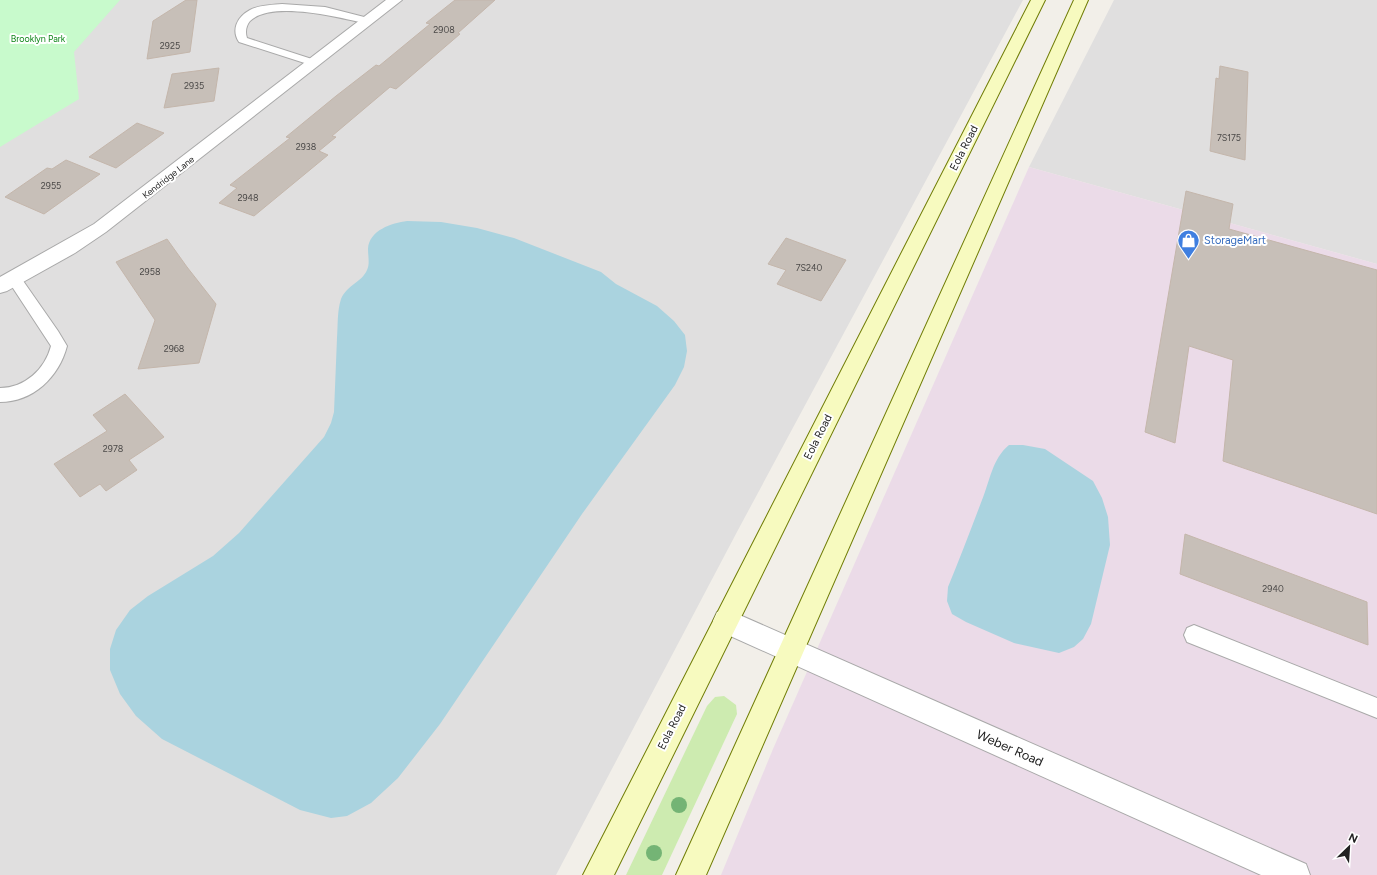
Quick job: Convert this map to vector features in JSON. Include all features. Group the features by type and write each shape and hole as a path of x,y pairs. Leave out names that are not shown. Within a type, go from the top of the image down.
{"main road":[{"name":"Eola Road","path":"598,875 1038,0"},
{"path":"691,875 1081,0"}],"street":[{"name":"Kendridge Lane","path":"7,282 100,228 395,0"},
{"name":"Weber Road","path":"726,620 790,650 1295,875"}],"lane":[{"path":"314,63 244,40 240,34 242,24 246,18 260,9 281,3 291,2 311,5 368,21"},
{"name":"Kendridge Lane","path":"0,395 5,396 34,384 48,371 55,359 59,346 53,335 7,282"},
{"path":"1194,635 1377,708"}],"shaded area":[{"path":"0,0 1023,0 738,530 556,875 0,875"},
{"path":"1114,0 1377,0 1377,264 1029,167"},
{"path":"1029,167 1377,264 1377,875 721,875 773,749"}],"green space":[{"name":"Brooklyn Park","path":"0,0 120,0 74,52 79,99 0,147"},
{"path":"724,696 736,705 737,714 662,875 626,875 707,706 715,697"}],"water":[{"path":"407,221 441,222 477,228 514,238 601,272 616,284 657,306 674,321 685,335 687,351 684,367 675,385 582,514 440,724 398,778 371,803 347,816 331,818 300,810 162,739 136,716 120,694 110,670 110,649 116,630 130,610 148,596 213,556 239,533 324,437 331,423 334,412 338,318 341,299 347,290 362,278 368,268 368,249 369,242 372,237 377,232 388,226"},
{"path":"1009,445 1023,445 1045,449 1093,481 1102,498 1108,517 1110,545 1091,624 1083,639 1074,647 1059,653 1014,643 966,622 952,614 947,601 948,587 985,493 992,471 999,457"}],"building":[{"path":"186,0 197,0 190,52 147,59 153,21"},
{"path":"455,0 495,0 458,33 460,34 396,89 390,87 332,136 336,137 319,151 328,155 254,216 219,203 237,188 230,185 290,138 286,137 336,96 376,65 379,66 430,24 426,23"},
{"path":"1220,66 1248,72 1245,160 1210,151 1216,78 1219,79"},
{"path":"219,68 214,101 164,108 172,74"},
{"path":"137,123 164,133 116,168 89,157"},
{"path":"66,160 100,174 44,214 5,197 47,168 52,169"},
{"path":"1186,191 1233,204 1229,229 1377,270 1377,514 1223,461 1233,360 1189,346 1175,443 1145,432"},
{"path":"786,238 846,260 821,301 777,284 786,270 768,264"},
{"path":"167,239 216,304 199,363 138,369 155,320 116,262"},
{"path":"125,394 164,437 129,460 137,470 106,491 100,484 80,497 54,464 107,431 93,415"},
{"path":"1185,534 1367,602 1368,645 1180,574"}],"place":[{"name":"StorageMart","path":"1189,260"}]}
